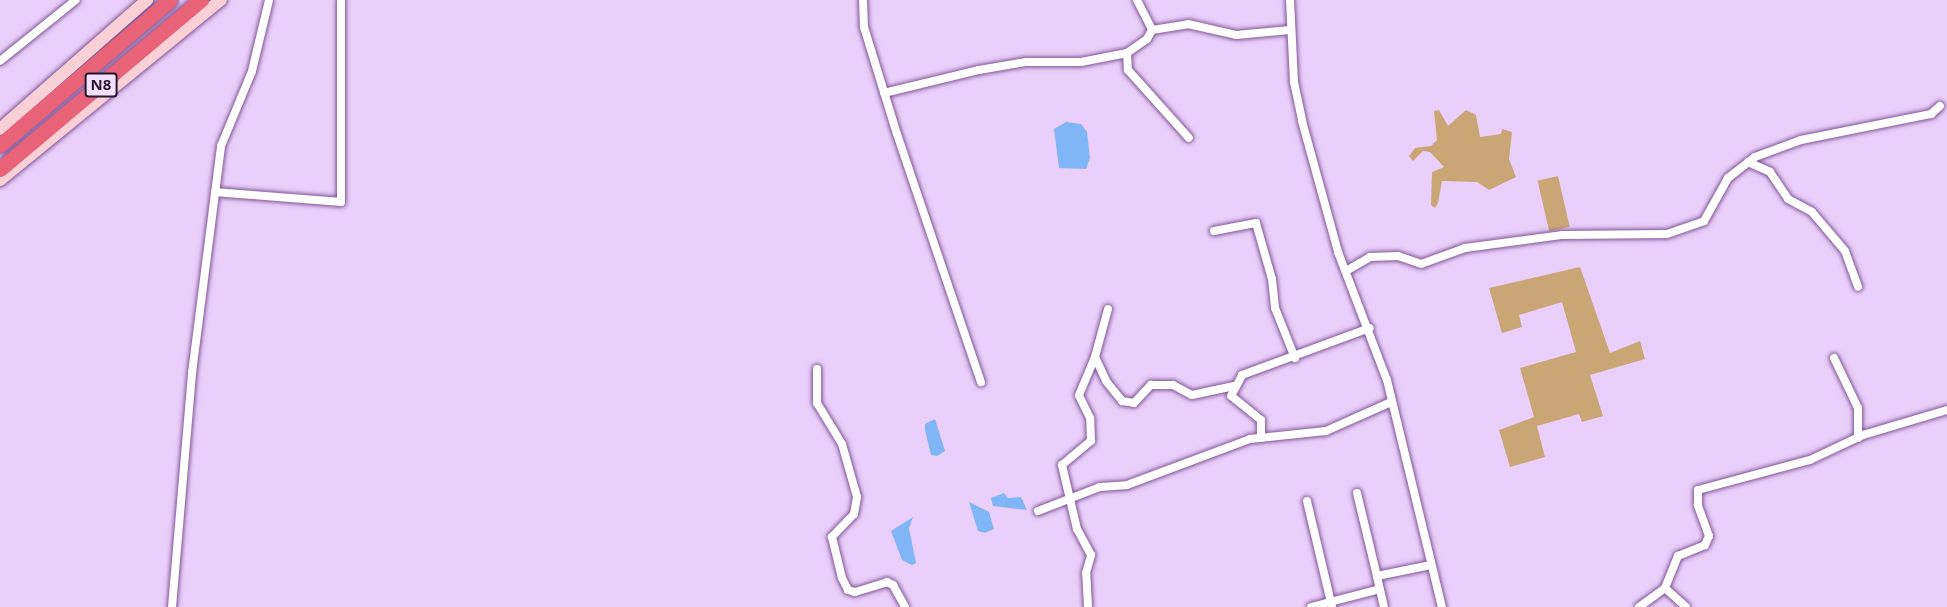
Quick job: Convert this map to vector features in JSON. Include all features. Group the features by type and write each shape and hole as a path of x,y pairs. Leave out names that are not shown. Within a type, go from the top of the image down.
{"highway":[{"name":"N8","path":"0,146 170,0"},
{"name":"N8","path":"0,169 201,0"}],"main road":[{"path":"0,129 147,0"},
{"path":"0,180 221,0"}],"street":[{"path":"0,61 76,0"},
{"path":"172,607 193,361 221,146 252,71 269,0"},
{"path":"215,192 341,202 341,0"},
{"path":"863,0 864,27 884,93 981,382"},
{"path":"1137,0 1152,30"},
{"path":"1290,0 1290,30 1297,101 1346,271 1370,328 1391,402 1442,607"},
{"path":"1152,30 1188,24 1236,35 1290,30"},
{"path":"884,93 979,69 1026,62 1081,62 1127,53 1147,39 1152,30"},
{"path":"1127,53 1128,70 1190,138"},
{"path":"1346,271 1370,257 1398,255 1421,264 1465,248 1563,235 1667,234 1704,221 1728,178 1748,162 1801,140 1931,114 1940,106"},
{"path":"1748,162 1770,172 1788,199 1812,212 1845,250 1858,287"},
{"path":"1214,231 1256,223 1272,279 1275,308 1295,358"},
{"path":"1088,607 1086,573 1091,555 1077,529 1062,465 1091,441 1090,418 1079,395 1095,357 1108,309"},
{"path":"1261,438 1261,420 1230,396 1242,375 1295,358 1370,328"},
{"path":"1095,357 1106,381 1122,401 1134,403 1151,385 1173,385 1192,395 1234,386"},
{"path":"1834,358 1858,408 1858,438"},
{"path":"817,369 817,403 842,444 856,496 854,514 832,537 842,578 848,590 855,592 886,582 893,585 905,607"},
{"path":"1038,512 1070,497 1100,487 1127,485 1261,438 1326,431 1391,402"},
{"path":"1639,607 1665,588 1678,556 1705,544 1709,536 1698,505 1698,490 1810,460 1858,438 1947,410"},
{"path":"1357,493 1384,607"},
{"path":"1308,501 1332,604"},
{"path":"1377,576 1431,565"},
{"path":"1665,588 1686,607"},
{"path":"1311,607 1332,604 1380,589"}],"shaded area":[{"path":"1439,110 1448,126 1466,110 1476,115 1480,137 1501,134 1502,129 1512,132 1509,159 1516,177 1489,190 1477,182 1442,181 1438,203 1435,208 1431,205 1432,172 1444,167 1430,152 1423,151 1413,161 1409,156 1415,148 1431,146 1437,140 1434,111"},
{"path":"1558,176 1570,227 1549,231 1538,181"},
{"path":"1580,267 1610,353 1640,341 1645,359 1590,375 1603,416 1582,422 1579,414 1537,426 1545,457 1510,467 1499,430 1534,417 1520,368 1576,352 1562,302 1519,315 1522,327 1502,333 1489,288"}],"water":[{"path":"1066,122 1081,124 1087,132 1090,158 1086,169 1059,168 1054,129"},
{"path":"935,419 945,451 937,456 931,455 925,430 925,424"},
{"path":"1004,493 1008,498 1021,497 1027,510 993,506 991,498"},
{"path":"969,502 989,512 994,529 985,533 978,531"},
{"path":"913,517 909,528 916,563 912,565 902,560 891,531"}]}
